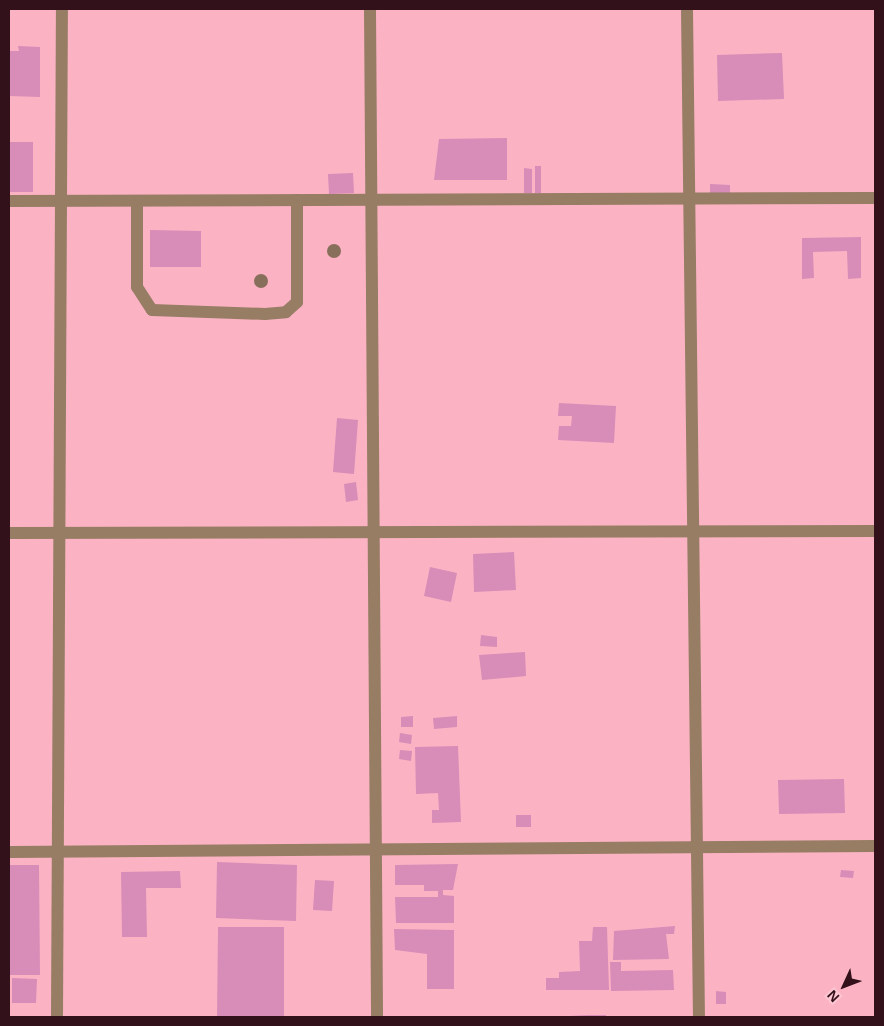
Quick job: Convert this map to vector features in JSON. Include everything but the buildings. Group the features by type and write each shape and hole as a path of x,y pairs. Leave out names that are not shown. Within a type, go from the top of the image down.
{"street":[{"path":"57,1017 62,9"},
{"path":"370,9 377,1017"},
{"path":"687,9 699,1017"},
{"path":"9,201 875,198"},
{"path":"137,201 137,287 152,310 265,314 286,312 297,302 297,200"},
{"path":"9,533 875,531"},
{"path":"9,852 875,846"}]}
